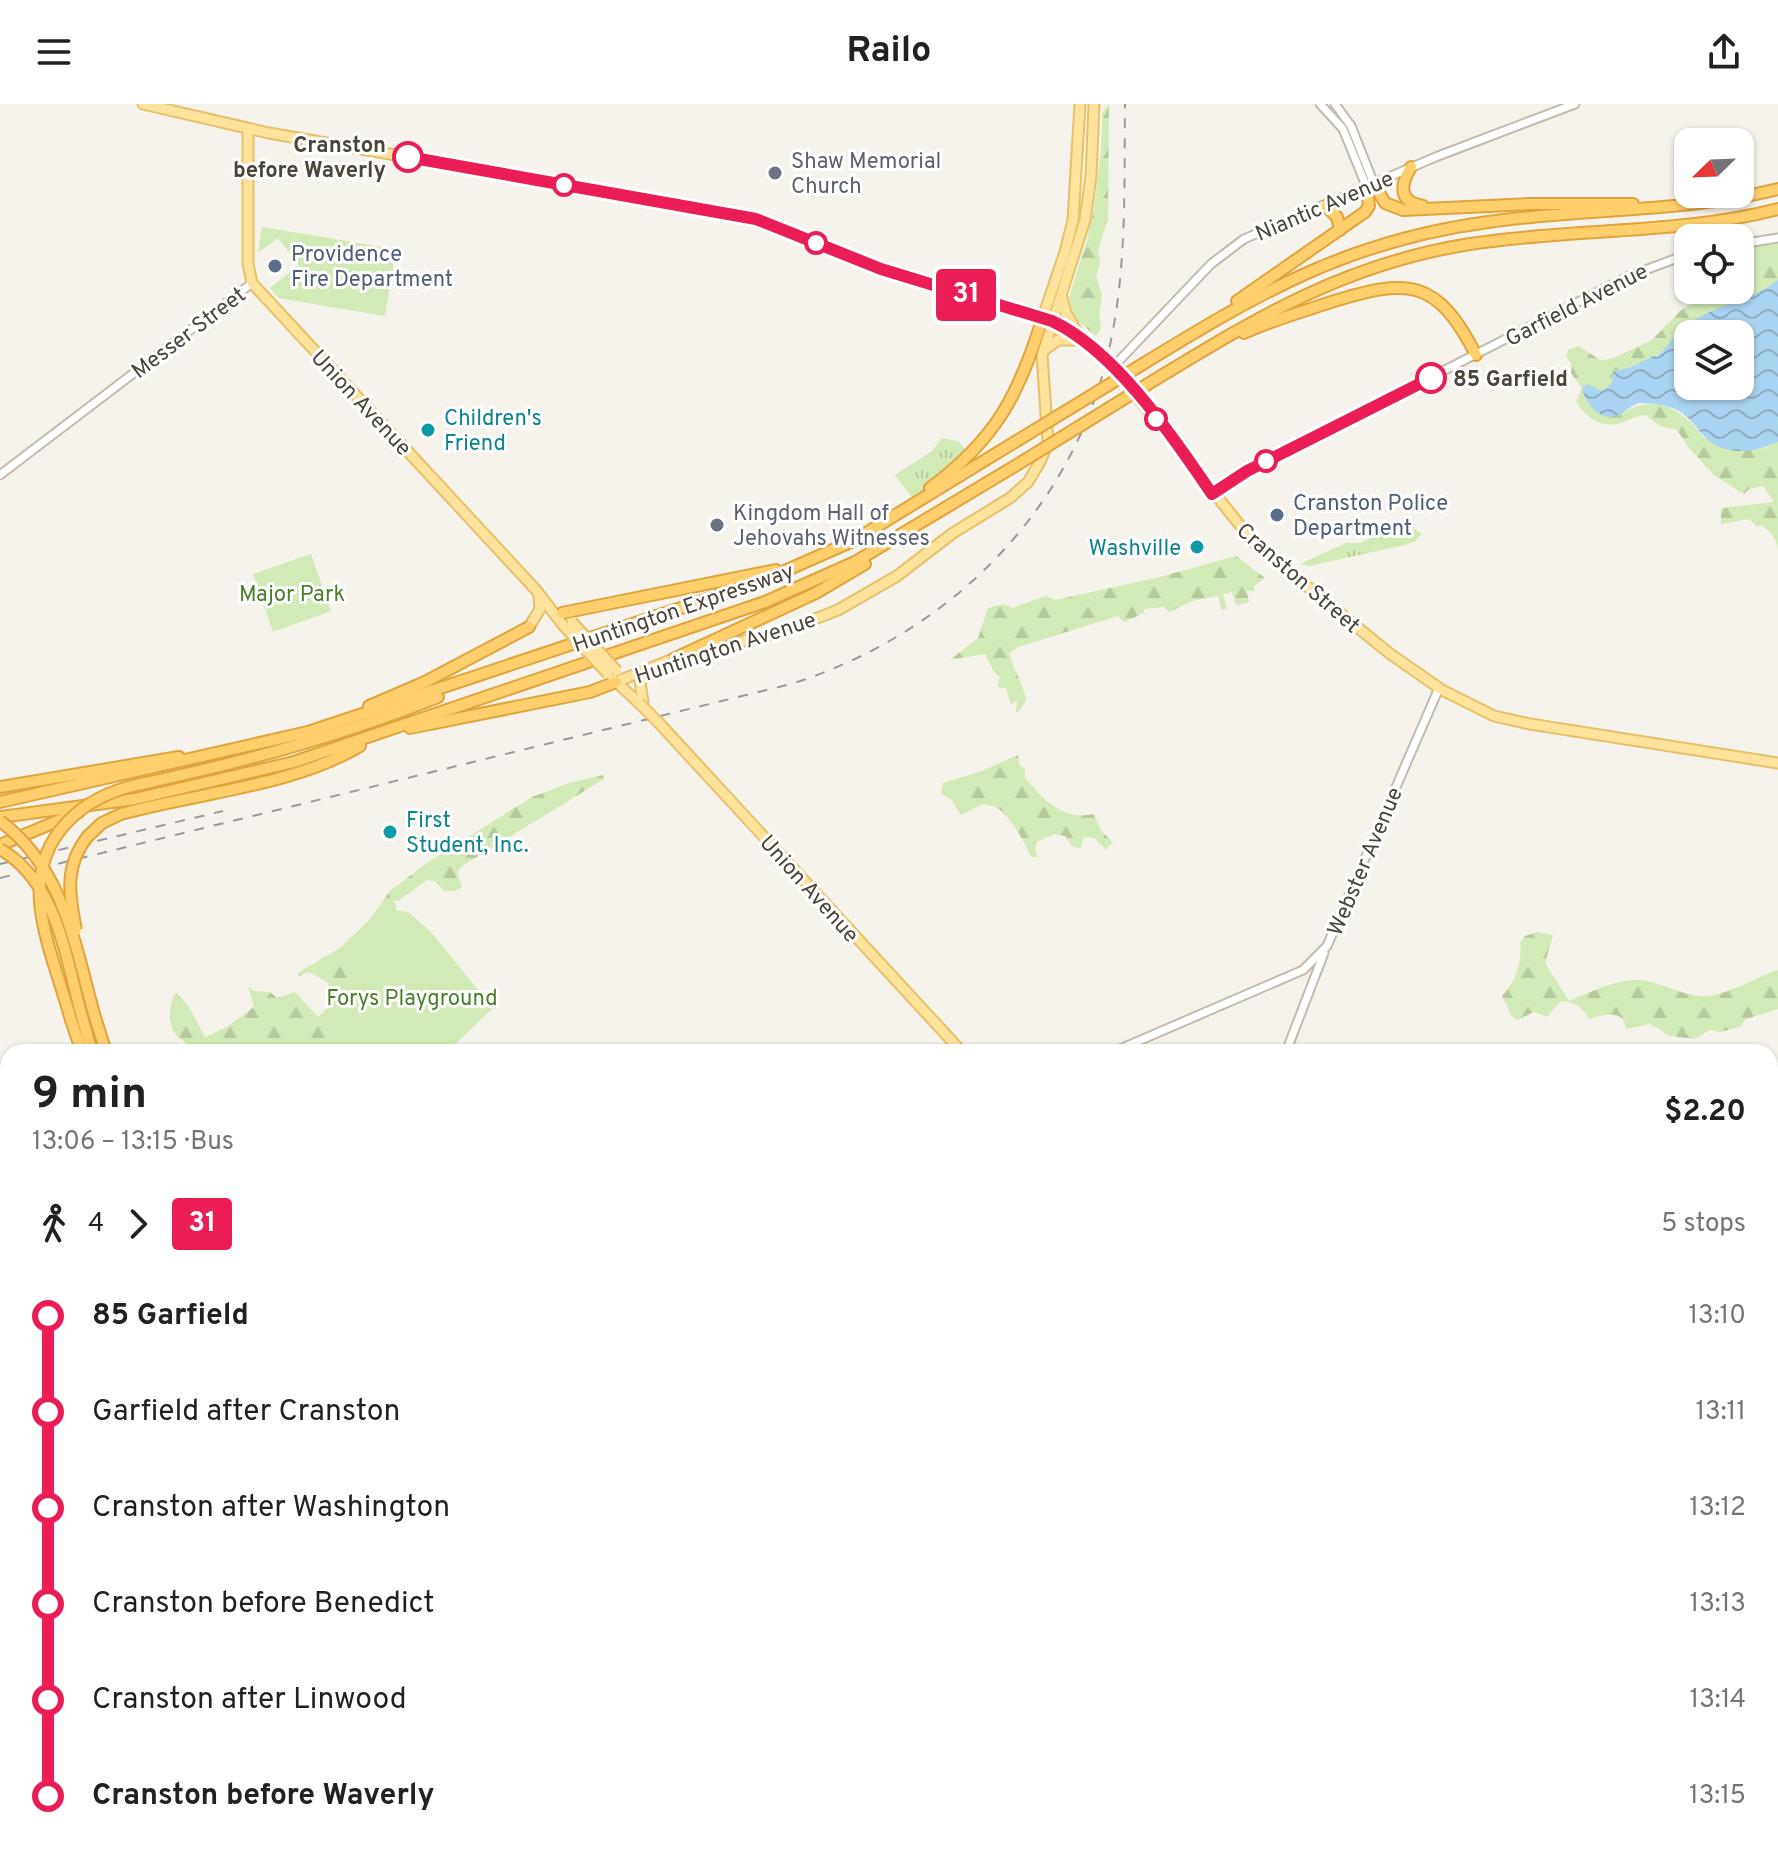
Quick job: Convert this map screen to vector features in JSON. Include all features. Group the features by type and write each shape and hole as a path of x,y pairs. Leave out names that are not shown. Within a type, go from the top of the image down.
{"highway":[{"path":"1411,167 1402,186 1405,198 1418,205 1445,207"},
{"path":"1371,186 1393,208 1407,210 1584,203 1674,206"},
{"path":"1219,317 1250,290 1369,208 1371,186"},
{"name":"Huntington Expressway","path":"1754,193 1778,189"},
{"path":"1326,206 1338,220 1340,230"},
{"name":"Huntington Expressway","path":"0,802 213,756 319,729 751,585 831,552 874,528 1219,317 1325,264 1419,234 1516,219 1674,207"},
{"name":"Huntington Expressway","path":"0,819 99,805 257,772 389,731 788,593 855,562 1283,304 1350,275 1397,260 1469,244 1689,225 1778,209"},
{"path":"1178,366 1262,325 1389,287 1416,291 1441,304 1460,324 1476,355"},
{"path":"874,528 962,463 985,438 1021,382 1048,319"},
{"path":"673,659 824,589 960,499"},
{"path":"563,619 576,608 762,574 831,552"},
{"path":"319,729 412,688 529,627"},
{"path":"88,1044 41,913 40,887 45,861 60,830 79,810 102,795 240,762 343,733 453,691 483,675"},
{"path":"389,731 590,692 616,677"},
{"path":"94,1014 69,886 74,857 88,836 102,823 121,814 279,777 345,754 377,735"},
{"path":"0,787 154,761 213,756"},
{"path":"81,1044 55,923 44,895 22,864 0,847 43,825 99,805"},
{"path":"0,819 28,847 53,884 67,918 103,1044"}],"main road":[{"name":"Cranston Street","path":"143,104 248,129 756,219 881,269 1048,319 1084,341 1112,365 1255,544 1290,575 1439,688 1494,716 1530,724 1778,763"},
{"name":"Huntington Avenue","path":"616,677 784,631 838,610 897,576 953,533 1015,494 1034,473 1048,443 1049,426 1042,381 1043,351 1073,220 1080,104"},
{"name":"Huntington Avenue","path":"1048,319 1062,293 1087,211 1094,104"},
{"name":"Messer Street","path":"248,129 248,264 252,283"},
{"name":"Union Avenue","path":"252,283 955,1044"},
{"path":"1062,293 1066,313 1084,341"},
{"path":"1043,351 1058,340 1084,341"},
{"path":"529,627 540,609 536,590"},
{"path":"529,627 563,619"},
{"path":"641,703 640,682 653,667"}],"street":[{"path":"1320,104 1346,135 1371,186"},
{"path":"1335,104 1351,126"},
{"path":"1342,104 1371,186"},
{"name":"Niantic Avenue","path":"1112,365 1232,246 1411,167 1575,104"},
{"path":"1754,242 1778,238"},
{"name":"Garfield Avenue","path":"1212,494 1247,471 1640,270 1674,259"},
{"name":"Messer Street","path":"0,475 252,283"},
{"name":"Webster Avenue","path":"1132,1044 1303,970 1327,946 1439,688"},
{"path":"1289,1044 1327,946"}],"green space":[{"path":"1109,104 1108,220 1098,249 1100,264 1096,276 1102,295 1099,313 1101,328 1096,336 1074,318 1069,297 1094,208 1102,113"},
{"path":"262,227 396,249 385,316 278,298 270,288 299,265 278,238 258,253"},
{"path":"1778,236 1778,280 1766,291 1754,296 1754,240"},
{"path":"1691,304 1734,304 1695,320 1674,320 1674,340 1657,357 1655,355 1631,367 1614,371 1611,384 1602,392 1594,385 1618,416 1642,405 1654,404 1676,411 1704,438 1762,449 1778,442 1778,551 1771,533 1761,525 1757,527 1749,519 1721,524 1721,508 1774,502 1763,486 1749,489 1744,494 1715,476 1677,430 1660,426 1646,415 1621,423 1601,423 1589,417 1576,402 1582,388 1571,373 1572,365 1566,356 1568,350 1579,346 1600,360 1611,359 1652,340"},
{"path":"942,438 958,441 970,455 915,502 895,475 932,451"},
{"path":"1415,529 1421,534 1416,541 1405,545 1309,566 1300,564 1346,543 1361,543 1375,536"},
{"name":"Major Park","path":"311,554 331,611 273,632 253,574"},
{"path":"1236,556 1265,578 1254,586 1254,591 1247,591 1249,602 1236,605 1232,592 1223,594 1227,609 1222,610 1218,596 1192,601 1169,612 1164,607 1144,609 1144,613 1124,622 1118,616 1018,647 1009,653 1026,697 1018,712 1017,700 1011,705 1006,688 997,687 1000,677 985,654 950,660 978,638 988,608 1004,604 1012,608 1046,596 1055,600 1160,577"},
{"path":"1018,755 1019,765 1025,769 1025,778 1047,801 1073,815 1094,814 1101,831 1113,842 1106,850 1095,838 1084,837 1080,849 1072,846 1065,836 1054,834 1037,842 1035,849 1038,857 1031,857 1007,816 996,807 983,804 961,815 952,800 941,794 943,783"},
{"path":"603,775 604,779 462,866 457,872 462,887 444,891 435,881 427,880 398,901 393,900 396,918 388,1044 187,1044 174,1032 170,1015 176,992 189,1007 205,1037 227,1027 254,1007 248,986 254,991 270,992 277,998 295,992 318,1017 333,1003 327,982 309,972 298,976 301,971 345,945 365,926 390,891 427,863 532,797 569,783"},
{"name":"Forys Playground","path":"382,908 408,912 430,931 493,1008 455,1044 345,1044 323,1020 359,986 337,951"},
{"path":"1537,932 1553,935 1545,963 1569,1001 1607,986 1637,980 1694,995 1711,995 1778,970 1778,1009 1746,1019 1740,1027 1720,1032 1710,1030 1694,1039 1670,1036 1650,1024 1626,1029 1622,1018 1613,1015 1589,1019 1578,1006 1566,1001 1561,1001 1547,1017 1534,1012 1517,1020 1511,1015 1502,996 1517,971 1520,942 1525,936"}],"water":[{"path":"1778,280 1778,442 1759,449 1728,450 1710,442 1680,411 1657,404 1638,403 1621,414 1607,417 1587,401 1582,389 1587,384 1602,391 1611,384 1614,371 1631,367 1655,355 1657,357 1674,338 1674,400 1754,400 1754,320 1695,320 1729,304 1754,304 1754,294"}],"railway":[{"path":"0,878 791,684 850,661 905,632 955,596 1000,554 1039,506 1071,454 1096,396 1112,335 1120,278 1125,104"},
{"path":"0,864 223,811"}],"bus line":[{"name":"31","path":"408,157 756,219 881,269 1052,321 1078,336 1114,366 1212,494 1247,471 1431,378"}],"place":[{"name":"Cranston before Waverly","path":"408,157"},
{"name":"Shaw Memorial Church","path":"775,173"},
{"name":"Providence Fire Department","path":"275,266"},
{"name":"85 Garfield","path":"1431,378"},
{"name":"Children's Friend","path":"428,430"},
{"name":"Cranston Police Department","path":"1277,515"},
{"name":"Kingdom Hall of Jehovahs Witnesses","path":"717,525"},
{"name":"Washville","path":"1197,547"},
{"name":"First Student, Inc.","path":"390,832"}]}
